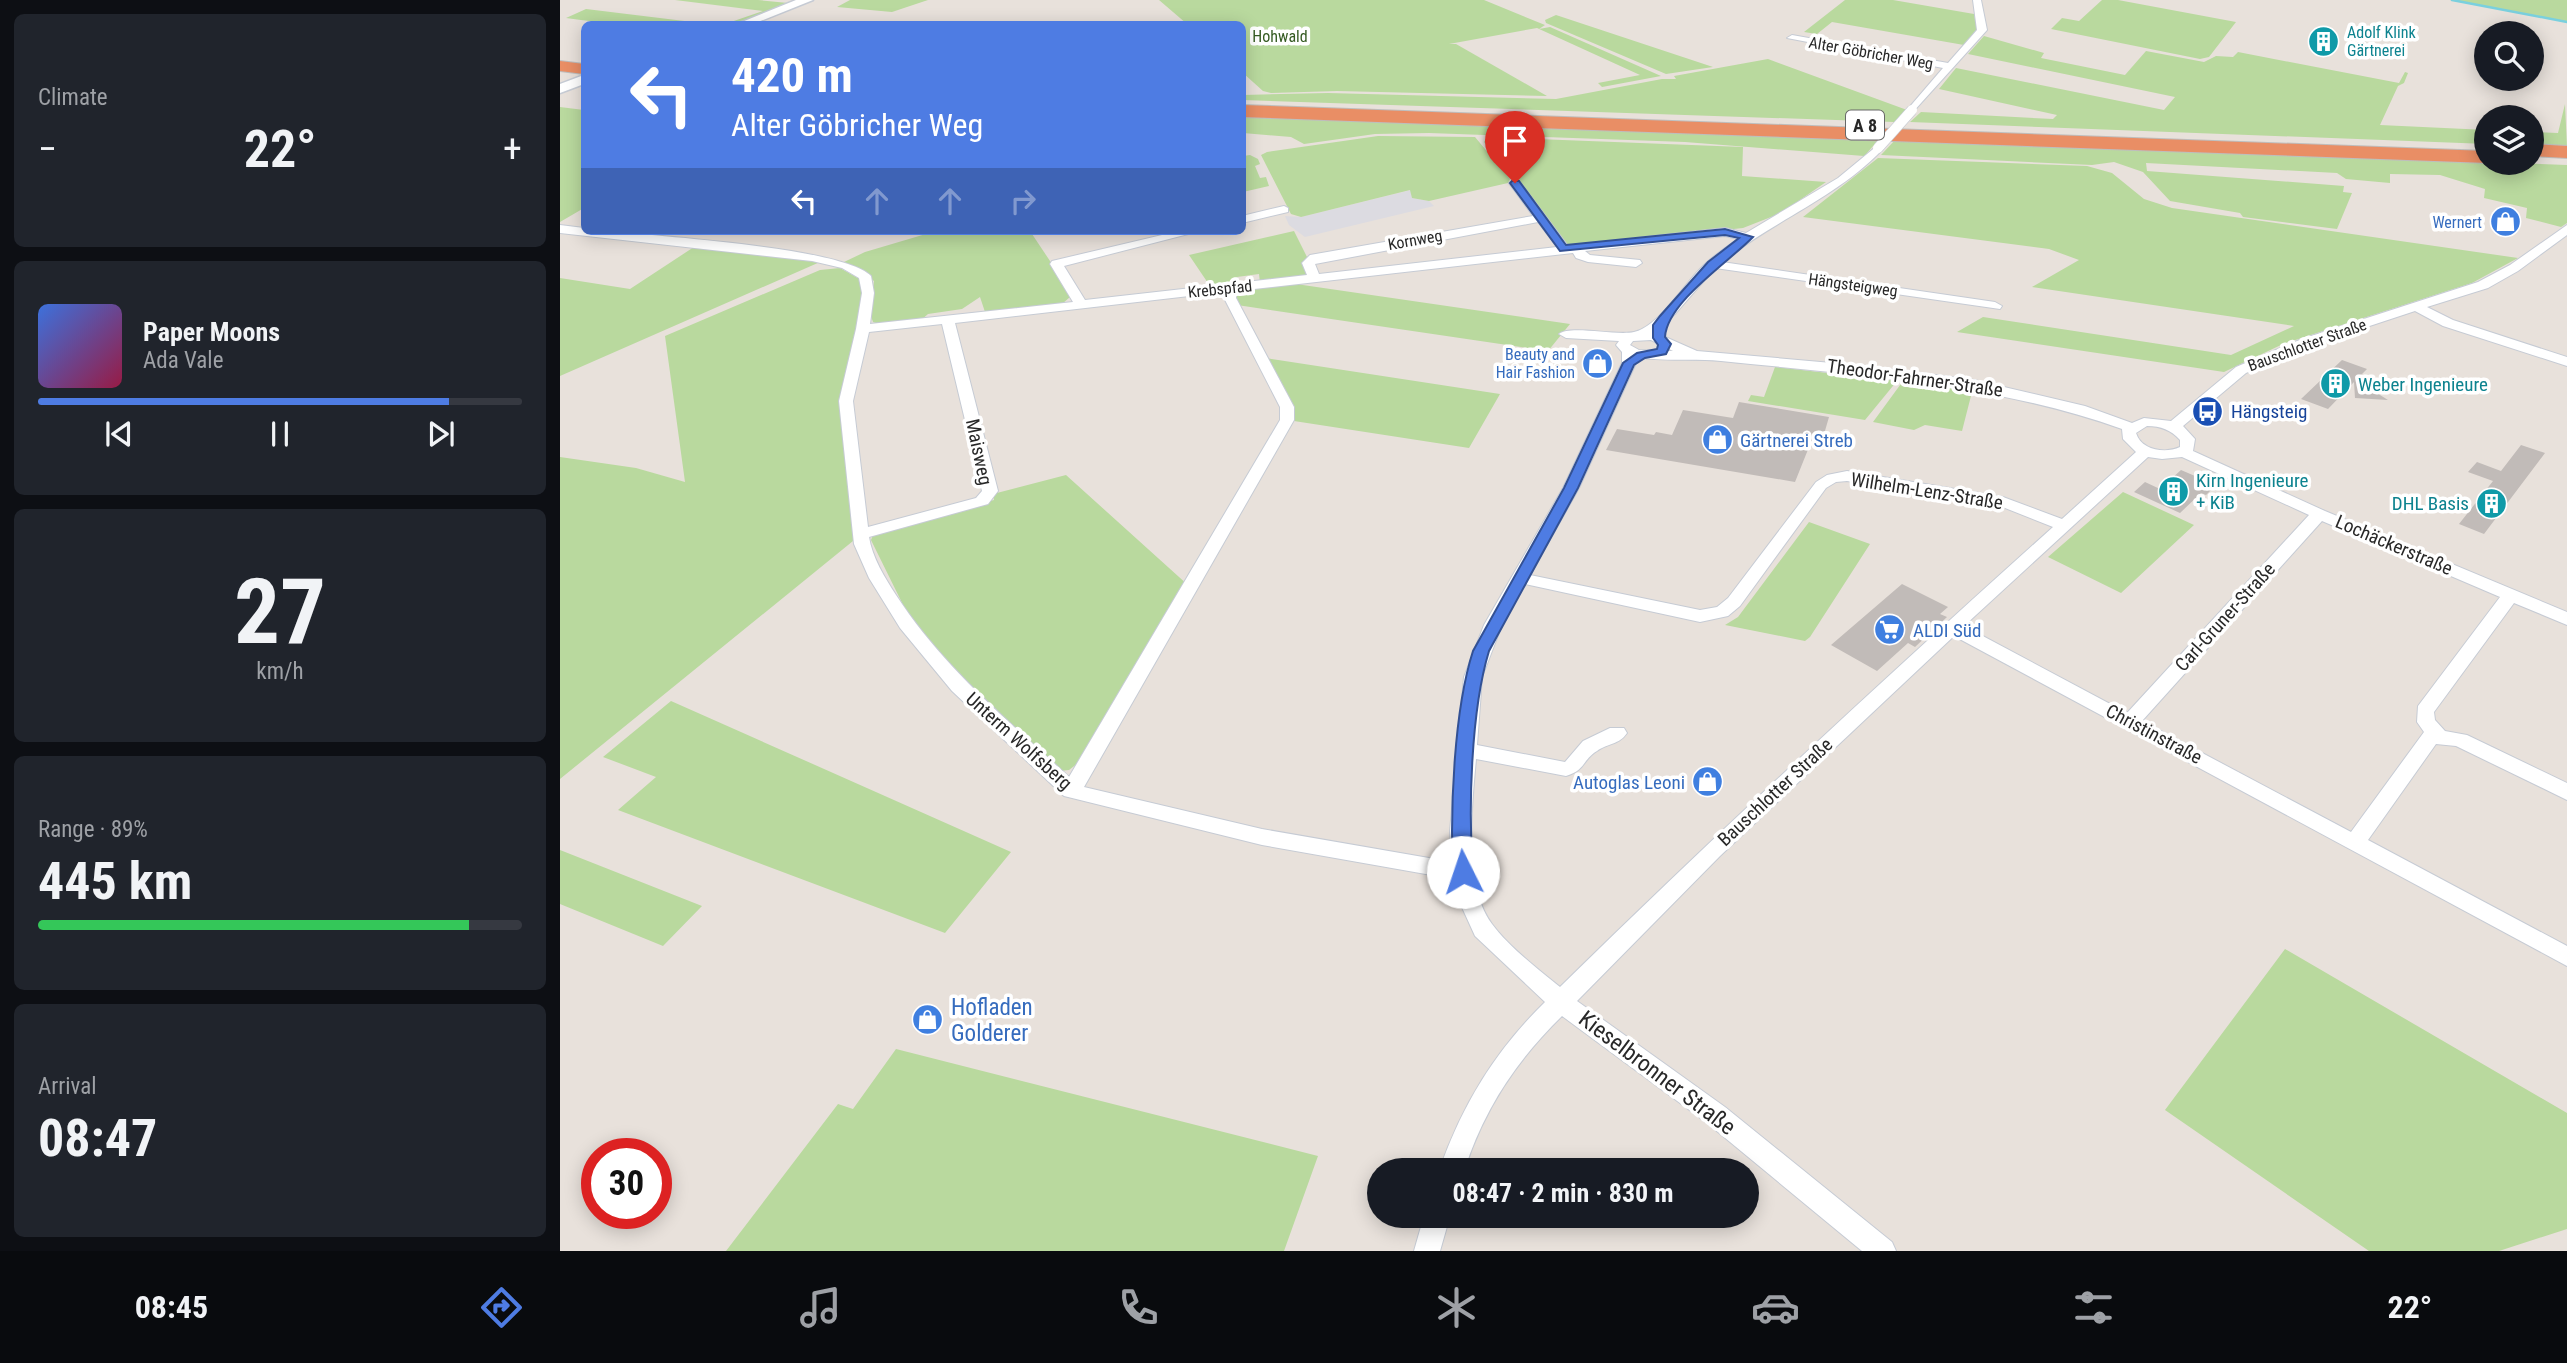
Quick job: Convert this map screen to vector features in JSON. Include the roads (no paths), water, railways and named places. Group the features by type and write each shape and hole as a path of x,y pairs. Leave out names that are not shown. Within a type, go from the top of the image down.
{"highway":[{"path":"560,58 581,61"},
{"path":"560,66 581,69"},
{"name":"A 8","path":"1246,104 2474,148"},
{"name":"A 8","path":"1246,111 2474,157"},
{"path":"2544,151 2567,152"},
{"path":"2544,159 2567,160"}],"main road":[{"path":"751,21 807,0"},
{"path":"560,89 581,80"}],"street":[{"name":"Alter Göbricher Weg","path":"1660,340 1712,264 1747,237 1856,169 1878,148 1982,30 1977,0"},
{"name":"Alter Göbricher Weg","path":"1792,38 1951,67"},
{"path":"1515,183 1541,218 1580,255 1636,263"},
{"path":"1246,219 1284,210"},
{"name":"Kornweg","path":"1314,278 1308,263 1314,258 1541,218"},
{"name":"Unterm Wolfsberg","path":"560,229 581,231"},
{"name":"Bauschlotter Straße","path":"2173,427 2241,370 2307,342 2483,285 2514,268 2567,229"},
{"name":"Krebspfad","path":"863,329 1570,248 1725,232 1747,237"},
{"name":"Unterm Wolfsberg","path":"615,235 788,254 846,265 861,273 867,283 863,329 846,401 862,544 877,578 906,624 958,686 1071,790 1262,837 1463,872"},
{"path":"1079,305 1079,298 1056,264 1177,235"},
{"name":"Hängsteigweg","path":"1712,264 1995,306"},
{"path":"1071,790 1287,421 1287,407 1230,298 1230,288"},
{"path":"2418,308 2448,323 2567,362"},
{"name":"Maisweg","path":"861,534 982,501 990,491 948,320"},
{"path":"1566,334 1606,338 1633,348 1660,340"},
{"path":"1561,1000 1511,959 1483,930 1471,904 1463,872 1460,831 1473,677 1493,625 1571,488 1633,348 1660,340"},
{"name":"Theodor-Fahrner-Straße","path":"1660,340 1693,354 1904,375 2045,399 2091,411 2131,427"},
{"path":"2148,422 2173,427 2188,439 2189,446 2184,452 2165,455 2146,451 2130,439 2131,427 2148,422"},
{"name":"Bauschlotter Straße","path":"1456,1158 1466,1130 1505,1060 1561,1000 1713,850 1952,626 2146,451"},
{"name":"Lochäckerstraße","path":"2184,452 2319,514 2567,619"},
{"name":"Wilhelm-Lenz-Straße","path":"1521,578 1686,614 1716,614 1734,602 1821,485 1832,478 1847,476 2003,502 2063,525"},
{"name":"Carl-Gruner-Straße","path":"2131,721 2319,514"},
{"path":"2511,595 2425,710 2426,722 2437,734 2460,740 2567,792"},
{"name":"Christinstraße","path":"1952,626 2567,957"},
{"path":"1467,750 1566,769 1576,765 1588,747 1608,741 1617,733"},
{"path":"2355,842 2427,739 2437,734"},
{"name":"Kieselbronner Straße","path":"1561,1000 1716,1115 1884,1251"},
{"path":"1427,1251 1434,1228"}],"waterway":[{"path":"2452,0 2567,22"}],"place":[{"name":"Adolf Klink Gärtnerei","path":"2324,41"},
{"name":"Wernert","path":"2505,222"},
{"name":"Beauty and Hair Fashion","path":"1598,363"},
{"name":"Weber Ingenieure","path":"2335,384"},
{"name":"Hängsteig","path":"2208,411"},
{"name":"Gärtnerei Streb","path":"1717,440"},
{"name":"Kirn Ingenieure + KiB","path":"2173,491"},
{"name":"DHL Basis","path":"2492,503"},
{"name":"ALDI Süd","path":"1890,630"},
{"name":"Autoglas Leoni","path":"1708,782"},
{"name":"Hofladen Golderer","path":"928,1020"}],"park label":[{"name":"Hohwald","path":"1280,36"}]}
